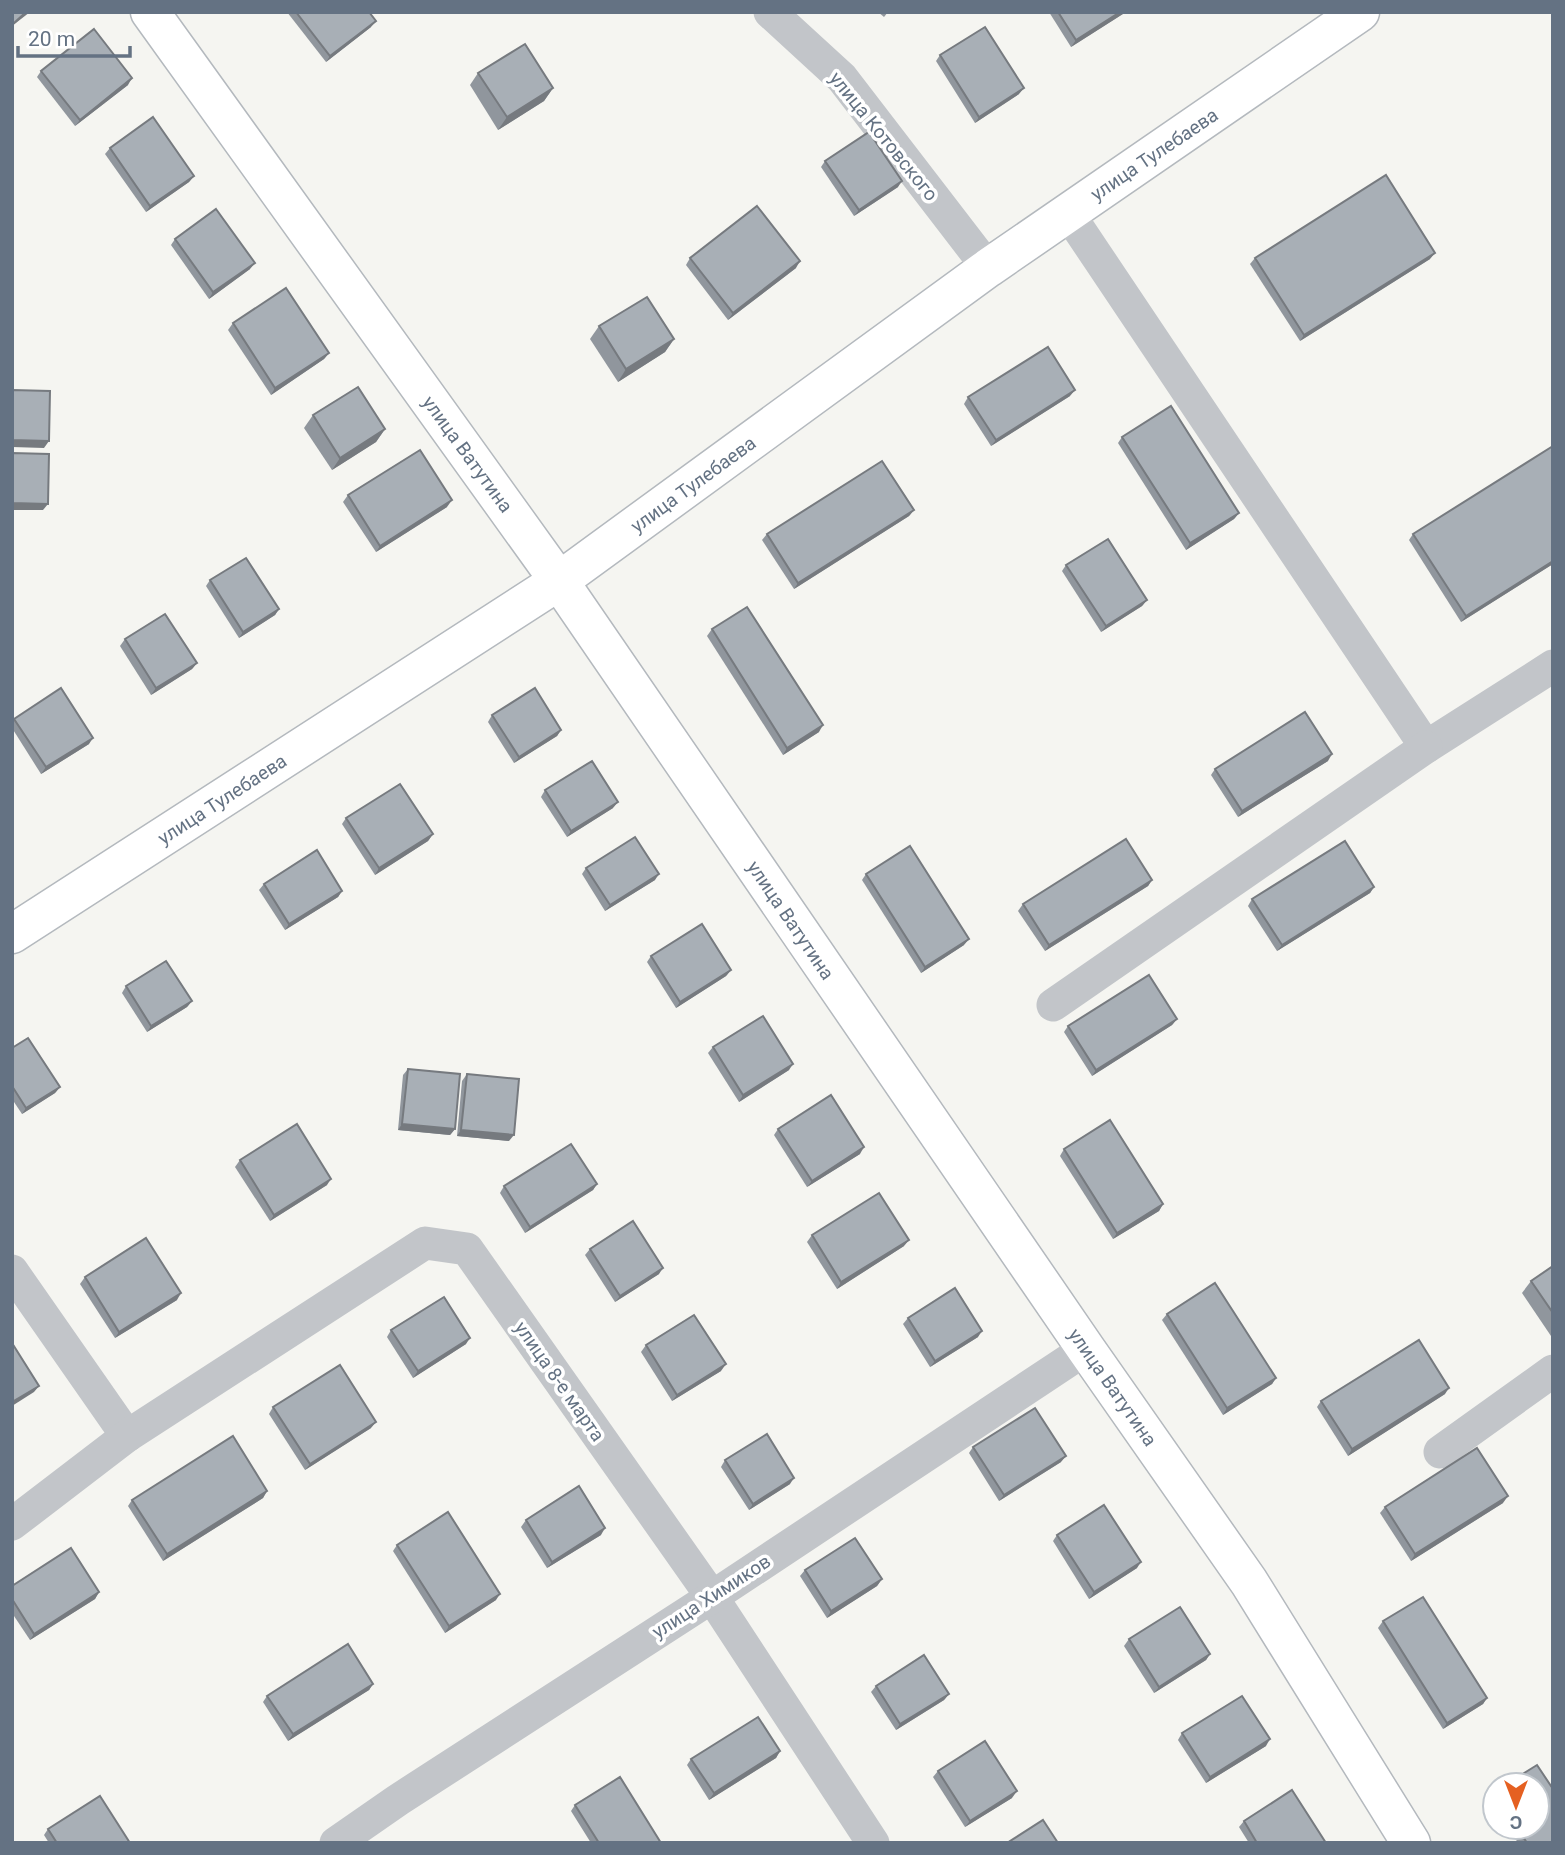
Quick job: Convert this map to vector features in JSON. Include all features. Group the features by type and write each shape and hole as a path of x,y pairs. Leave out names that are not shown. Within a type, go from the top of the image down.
{"street":[{"name":"улица Ватутина","path":"150,12 559,581 1249,1582 1410,1843"},
{"name":"улица Котовского","path":"770,12 842,78 988,268"},
{"name":"улица Тулебаева","path":"12,934 559,581 988,268 1360,12"},
{"path":"1068,213 1426,747"},
{"path":"1053,1005 1426,747 1553,666"},
{"name":"улица 8-е марта","path":"12,1524 127,1436 425,1243 467,1249 712,1597 873,1843"},
{"path":"12,1270 127,1436"},
{"name":"улица Химиков","path":"336,1843 1086,1349"},
{"path":"1440,1452 1553,1371"}],"building":[{"path":"12,12 26,12 14,23"},
{"path":"296,12 369,12 376,21 330,56"},
{"path":"1058,12 1120,12 1076,40"},
{"path":"985,27 1024,88 979,117 940,55"},
{"path":"94,29 132,78 80,120 41,71"},
{"path":"525,44 553,88 507,117 478,73"},
{"path":"153,117 194,176 150,206 110,148"},
{"path":"869,132 902,181 859,210 825,161"},
{"path":"1386,175 1435,253 1304,335 1255,258"},
{"path":"757,206 800,261 733,313 690,258"},
{"path":"216,209 255,263 213,292 175,239"},
{"path":"286,288 329,353 275,388 233,323"},
{"path":"647,297 674,339 626,369 599,326"},
{"path":"1048,347 1075,390 996,440 968,397"},
{"path":"358,387 385,429 340,458 313,415"},
{"path":"12,390 50,391 49,441 12,440"},
{"path":"1171,406 1239,513 1190,543 1122,437"},
{"path":"1553,446 1553,561 1466,616 1413,534"},
{"path":"420,450 452,500 380,546 348,495"},
{"path":"12,453 49,454 48,504 12,503"},
{"path":"882,461 914,510 798,583 767,534"},
{"path":"1108,539 1147,600 1106,626 1066,565"},
{"path":"246,558 279,609 243,632 210,580"},
{"path":"747,607 823,725 787,748 712,629"},
{"path":"165,614 197,663 156,688 125,639"},
{"path":"61,688 93,738 46,767 14,719"},
{"path":"535,688 561,730 519,757 492,715"},
{"path":"1305,712 1332,754 1242,811 1215,769"},
{"path":"592,761 618,802 571,831 545,790"},
{"path":"400,784 433,834 379,868 346,818"},
{"path":"635,837 659,874 610,905 586,868"},
{"path":"1126,839 1152,880 1049,945 1023,904"},
{"path":"1345,841 1374,887 1282,945 1252,899"},
{"path":"910,846 969,939 925,967 866,874"},
{"path":"317,850 342,891 289,924 264,884"},
{"path":"702,924 731,970 680,1002 651,956"},
{"path":"166,961 192,1001 151,1026 126,986"},
{"path":"1149,975 1177,1019 1096,1070 1068,1026"},
{"path":"763,1016 793,1064 743,1095 713,1047"},
{"path":"28,1038 60,1087 26,1108 12,1086 12,1048"},
{"path":"408,1069 460,1074 455,1129 402,1124"},
{"path":"467,1074 519,1079 514,1135 461,1130"},
{"path":"831,1095 864,1147 812,1181 778,1129"},
{"path":"1110,1120 1163,1204 1117,1233 1064,1149"},
{"path":"297,1124 331,1179 274,1215 240,1160"},
{"path":"571,1144 597,1184 530,1227 504,1186"},
{"path":"879,1193 909,1240 841,1282 812,1235"},
{"path":"633,1221 663,1268 620,1296 590,1249"},
{"path":"146,1238 181,1293 119,1332 85,1277"},
{"path":"1553,1266 1553,1313 1531,1281"},
{"path":"1215,1283 1276,1378 1227,1408 1167,1314"},
{"path":"955,1288 982,1331 935,1361 908,1318"},
{"path":"444,1297 470,1338 418,1371 391,1330"},
{"path":"694,1315 726,1364 677,1395 646,1345"},
{"path":"1419,1340 1449,1388 1352,1449 1321,1401"},
{"path":"12,1343 39,1386 12,1402"},
{"path":"340,1365 376,1422 310,1464 273,1407"},
{"path":"1035,1408 1066,1456 1004,1495 973,1447"},
{"path":"767,1434 794,1478 753,1504 725,1460"},
{"path":"233,1436 267,1491 167,1554 132,1500"},
{"path":"1477,1448 1508,1496 1415,1554 1385,1507"},
{"path":"579,1486 605,1528 552,1562 526,1520"},
{"path":"1104,1505 1141,1562 1094,1592 1057,1535"},
{"path":"448,1512 500,1594 449,1626 397,1545"},
{"path":"855,1538 882,1579 831,1611 805,1570"},
{"path":"71,1548 99,1592 34,1634 12,1599 12,1586"},
{"path":"1423,1597 1487,1698 1447,1723 1383,1621"},
{"path":"1180,1607 1210,1654 1159,1687 1129,1639"},
{"path":"348,1644 373,1684 293,1734 267,1696"},
{"path":"924,1655 949,1694 900,1724 876,1686"},
{"path":"1242,1696 1270,1739 1210,1777 1182,1733"},
{"path":"758,1717 780,1751 714,1793 691,1759"},
{"path":"985,1741 1017,1791 970,1821 938,1771"},
{"path":"1537,1765 1541,1771 1527,1771"},
{"path":"620,1777 661,1843 599,1843 575,1805"},
{"path":"1551,1786 1553,1843 1526,1841 1551,1841"},
{"path":"1292,1790 1326,1843 1257,1843 1244,1821"},
{"path":"100,1796 130,1843 57,1843 48,1829"},
{"path":"1043,1820 1058,1843 1007,1843"}]}
